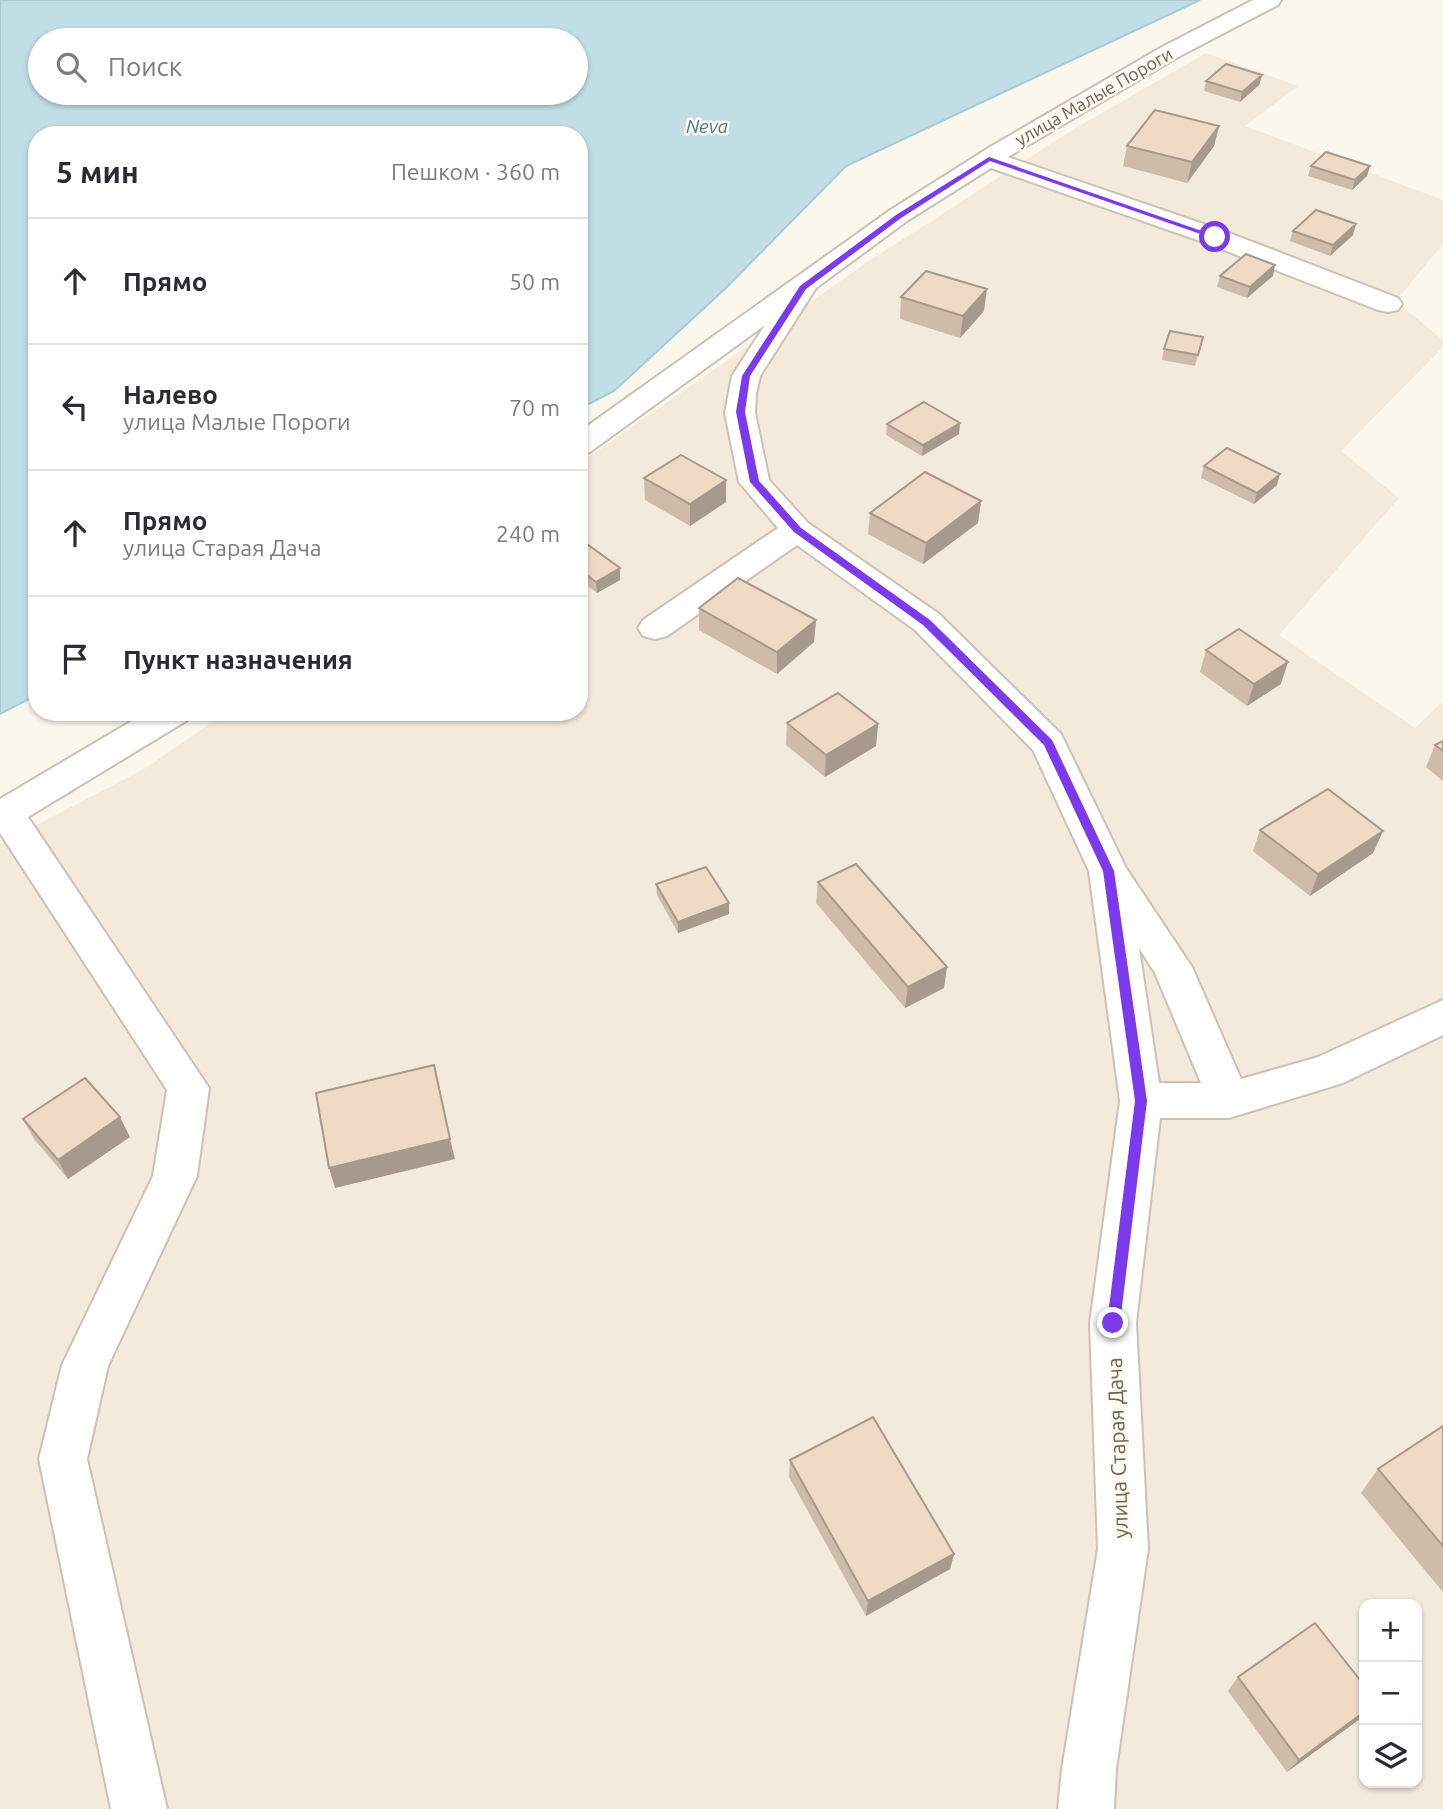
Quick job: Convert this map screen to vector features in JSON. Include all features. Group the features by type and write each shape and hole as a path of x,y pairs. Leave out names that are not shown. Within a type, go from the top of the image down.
{"street":[{"name":"улица Малые Пороги","path":"588,440 803,288 889,223 989,159 1170,52 1270,0"},
{"path":"989,159 1215,237 1388,304"},
{"name":"улица Старая Дача","path":"803,288 746,376 740,412 754,482 797,530 926,622 1048,743 1108,871 1141,1101 1113,1323 1123,1549 1089,1769 1086,1809"},
{"path":"655,628 797,530"},
{"path":"139,1809 63,1459 85,1365 175,1176 188,1088 3,815 159,721"},
{"path":"1108,871 1172,967 1229,1100"},
{"path":"1141,1101 1229,1100 1328,1071 1443,1016"}],"shaded area":[{"path":"1206,53 1298,86 1245,126 1443,200 1443,244 1396,301 1443,340 1443,347 1341,451 1399,498 1279,635 1415,728 1443,701 1443,1809 0,1809 0,844 146,768 213,721 588,721 588,458 869,261 1069,132"}],"water":[{"name":"Neva","path":"0,0 1200,0 846,166 726,288 614,391 588,404 588,126 28,126 28,700 0,714"}],"building":[{"path":"1226,64 1262,75 1242,92 1206,81"},
{"path":"1155,110 1219,126 1192,162 1127,146"},
{"path":"1326,152 1370,166 1355,180 1311,166"},
{"path":"1316,210 1356,224 1333,245 1293,231"},
{"path":"1246,254 1275,265 1250,287 1220,276"},
{"path":"926,271 987,289 963,316 901,297"},
{"path":"1170,331 1203,337 1198,355 1164,349"},
{"path":"924,402 960,423 923,445 887,424"},
{"path":"1227,448 1280,474 1257,493 1204,466"},
{"path":"681,455 726,480 690,504 644,478"},
{"path":"925,472 981,501 926,543 870,513"},
{"path":"588,545 620,568 596,582 588,576"},
{"path":"738,578 816,620 777,652 699,608"},
{"path":"1239,629 1288,662 1254,684 1206,650"},
{"path":"838,693 878,724 826,755 787,723"},
{"path":"1443,741 1443,751 1435,745"},
{"path":"1328,789 1383,831 1318,874 1260,830"},
{"path":"856,864 947,967 908,987 818,882"},
{"path":"706,867 729,903 678,922 656,884"},
{"path":"434,1065 450,1139 329,1168 316,1093"},
{"path":"85,1078 120,1117 58,1160 23,1119"},
{"path":"873,1417 954,1554 868,1601 790,1460"},
{"path":"1443,1426 1443,1546 1378,1469"},
{"path":"1315,1623 1359,1679 1359,1716 1299,1760 1238,1677"}],"route":[{"path":"1113,1323 1141,1101 1108,871 1048,743 926,622 797,530 754,482 740,412 741,394 746,376 803,288 898,216 989,159 1215,237"}]}
